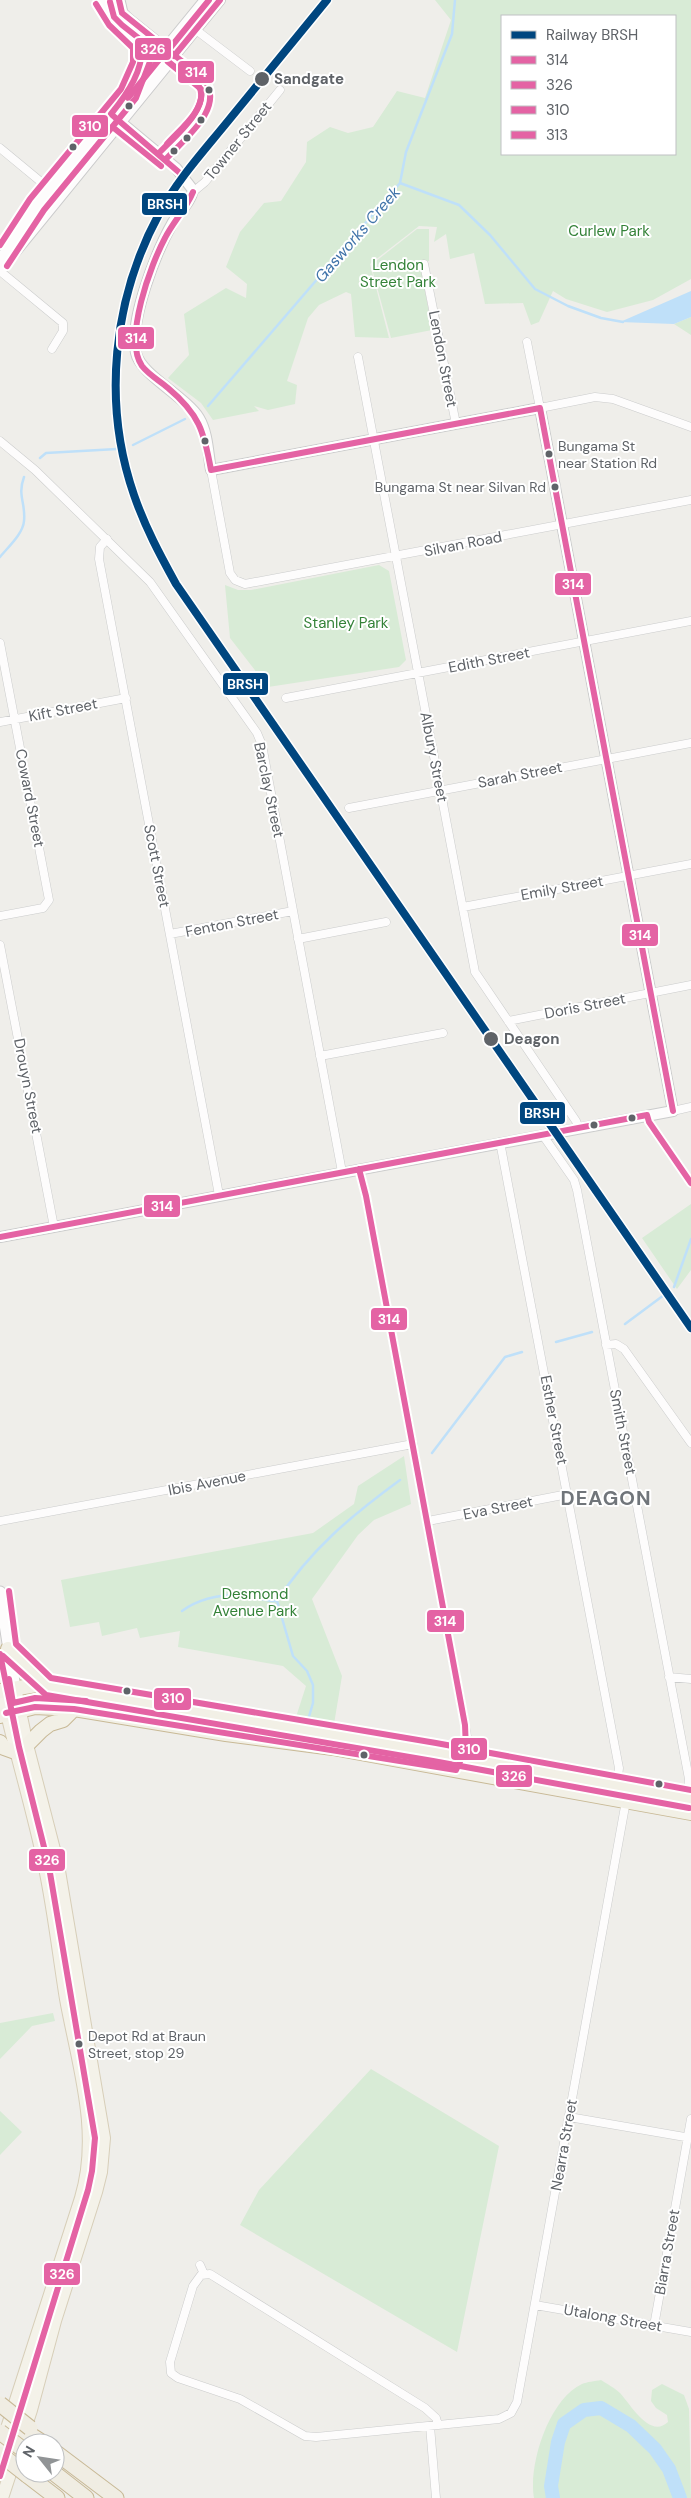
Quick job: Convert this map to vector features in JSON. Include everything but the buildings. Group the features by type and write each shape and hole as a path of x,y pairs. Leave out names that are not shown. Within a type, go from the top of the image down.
{"highway":[{"path":"8,1649 20,1658 28,1669 47,1686"},
{"path":"4,1688 47,1686 86,1691 689,1799"},
{"path":"9,1713 44,1707 74,1709 226,1734 316,1746 691,1813"},
{"path":"0,1742 4,1748 21,1749 40,1731 50,1724 63,1720 74,1709"},
{"path":"0,2404 34,2433"},
{"path":"0,2412 29,2433"},
{"path":"0,2432 15,2443"},
{"path":"0,2454 57,2498"},
{"path":"65,2460 116,2498"},
{"path":"65,2482 86,2498"}],"main road":[{"path":"0,266 8,260 171,60 142,42 115,19 104,0"},
{"path":"119,0 122,13 161,53"},
{"path":"129,92 143,57 142,42"},
{"path":"0,261 49,189 161,53"},
{"path":"0,1592 8,1649 4,1688 9,1713 58,1865 104,2138 101,2172 96,2192 54,2321 31,2410 2,2498"},
{"path":"0,2450 81,2198 90,2155 85,2095 66,2000 45,1869 21,1749"}],"street":[{"path":"161,53 204,0"},
{"path":"171,60 220,0"},
{"path":"196,30 250,71"},
{"name":"Towner Street","path":"211,470 204,430 200,420 191,407 141,365 135,352 137,322 158,251 175,218 193,192 205,182 280,90"},
{"path":"111,114 176,168 193,192"},
{"path":"0,148 60,197"},
{"name":"Lendon Street","path":"424,264 456,424"},
{"path":"0,271 63,323 64,331 52,349"},
{"path":"527,342 673,1110"},
{"name":"Albury Street","path":"358,357 475,972 576,1121 578,1128"},
{"path":"211,470 595,397 613,399 691,427"},
{"name":"Barclay Street","path":"0,441 35,470 150,582 256,733 262,745 342,1172"},
{"name":"Silvan Road","path":"211,470 230,573 235,580 245,584 691,500"},
{"name":"Scott Street","path":"107,539 99,553 219,1195"},
{"name":"Edith Street","path":"286,698 691,621"},
{"name":"Coward Street","path":"0,643 49,900 43,908 0,916"},
{"name":"Kift Street","path":"0,722 126,698"},
{"name":"Sarah Street","path":"349,808 691,743"},
{"name":"Emily Street","path":"463,907 691,864"},
{"name":"Fenton Street","path":"170,934 293,911"},
{"path":"298,939 386,922"},
{"name":"Drouyn Street","path":"0,945 54,1227"},
{"name":"Doris Street","path":"508,1021 691,985"},
{"path":"320,1056 443,1033"},
{"path":"0,1237 691,1107"},
{"path":"647,1115 649,1122 691,1183"},
{"name":"Smith Street","path":"542,1134 574,1180 577,1190 689,1779 689,1799"},
{"name":"Esther Street","path":"500,1142 619,1768 617,1786"},
{"path":"359,1169 466,1725 468,1743 464,1758 456,1770"},
{"path":"606,1345 616,1344 624,1349 691,1443"},
{"name":"Ibis Avenue","path":"0,1521 413,1444"},
{"name":"Eva Street","path":"428,1521 568,1494"},
{"path":"669,1677 691,1679"},
{"name":"Nearra Street","path":"204,2274 198,2278 193,2286 168,2374 240,2399 305,2436 499,2419 511,2413 517,2402 626,1801"},
{"path":"569,2117 689,2138"},
{"name":"Biarra Street","path":"654,2326 689,2138 691,2118"},
{"path":"200,2265 204,2274 216,2276 425,2408 436,2418 434,2426 436,2498"},
{"name":"Utalong Street","path":"535,2305 691,2332"}],"green space":[{"name":"Curlew Park","path":"435,0 691,0 691,279 653,300 607,312 566,299 553,291 539,322 531,325 523,303 485,304 474,253 450,259 446,234 434,242 437,227 419,226 370,264 389,338 355,337 351,294 346,292 319,305 308,318 287,381 297,385 295,404 268,410 254,406 259,411 213,420 201,403 168,378 189,355 184,314 226,288 246,298 247,284 226,267 240,232 264,203 281,201 306,162 307,142 330,127 348,133 373,127 397,91 425,98 451,20"},
{"name":"Lendon Street Park","path":"417,229 429,229 429,261 420,262 432,330 391,338 371,265"},
{"path":"691,317 691,335 674,324"},
{"name":"Stanley Park","path":"379,565 389,571 406,660 399,667 268,687 230,638 225,585 238,590 251,590"},
{"path":"691,1204 691,1270 677,1289 642,1238"},
{"name":"Desmond Avenue Park","path":"404,1456 411,1504 374,1520 358,1535 312,1599 342,1676 334,1724 296,1717 306,1686 283,1666 178,1647 180,1631 140,1638 137,1628 102,1636 99,1622 70,1627 61,1580 313,1533 354,1504 358,1486"},
{"path":"53,2013 55,2021 32,2026 0,2059 0,2023"},
{"path":"371,2069 499,2146 457,2352 240,2225 259,2190"},
{"path":"0,2111 22,2132 0,2155"},
{"path":"601,2380 618,2391 641,2418 654,2426 661,2426 668,2422 667,2415 656,2408 651,2401 652,2390 662,2384 684,2395 689,2409 691,2498 534,2498 534,2468 543,2434 551,2418 570,2392 582,2384"}],"water":[{"path":"691,291 691,317 674,324 620,322"}],"waterway":[{"name":"Gasworks Creek","path":"208,406 400,183 406,152 452,34 455,0"},
{"name":"Gasworks Creek","path":"400,183 459,205 490,235 535,289 568,306 601,318 623,322"},
{"name":"Gasworks Creek","path":"133,445 185,419"},
{"name":"Gasworks Creek","path":"40,458 46,453 117,449"},
{"path":"0,557 23,526 24,515 21,489 24,477"},
{"path":"674,1287 691,1239"},
{"path":"625,1324 664,1295"},
{"path":"556,1342 592,1332"},
{"path":"432,1453 505,1357 522,1352"},
{"path":"182,1611 204,1600 229,1595 246,1595 277,1601 304,1565 333,1534 400,1480"},
{"path":"277,1601 293,1656 307,1671 313,1685 313,1703 308,1720"},
{"path":"553,2498 551,2486 558,2442 564,2424 584,2410 601,2408 631,2426 655,2449 669,2469 680,2498"}],"rail line":[{"name":"BRSH","path":"327,0 181,179 159,214 143,247 131,281 122,316 117,352 118,424 124,460 143,518 176,584 691,1328"}],"transit line":[{"name":"314","path":"119,0 122,13 204,79 209,90 210,101 200,122 192,133 166,159"},
{"name":"313","path":"167,144 195,112 199,105 201,89 168,62 166,53 209,0"},
{"name":"314","path":"174,56 220,0"},
{"name":"326","path":"110,2 114,17 198,85 201,93 196,112 159,153"},
{"name":"310","path":"0,245 30,199 121,89 133,62 133,48 109,25 96,4"},
{"name":"326","path":"7,266 44,210 136,98 151,59 151,41"},
{"name":"314","path":"111,114 129,89 138,72 142,42"},
{"name":"310","path":"128,98 167,50"},
{"name":"314","path":"111,114 181,174"},
{"name":"326","path":"115,129 161,166"},
{"name":"314","path":"193,192 168,232 153,265 137,320 137,354 142,366 178,397 193,415 206,444 211,470"},
{"name":"314","path":"540,408 673,1111"},
{"name":"314","path":"211,470 540,408"},
{"name":"314","path":"647,1115 649,1122 691,1183"},
{"name":"314","path":"0,1237 647,1115"},
{"name":"314","path":"359,1169 366,1196 465,1725 466,1749 456,1770"},
{"name":"310","path":"9,1591 16,1644 51,1678 436,1743 691,1790"},
{"name":"326","path":"0,1654 19,1747 49,1867 95,2138 88,2190 0,2476"},
{"name":"326","path":"3,1656 46,1695 433,1761 689,1808"},
{"name":"310","path":"9,1679 13,1703 35,1698 86,1701"},
{"name":"314","path":"6,1713 35,1707 74,1709 456,1770"}],"place":[{"name":"Sandgate","path":"262,79"},
{"name":"Bungama St near Station Rd","path":"549,454"},
{"name":"Bungama St near Silvan Rd","path":"555,487"},
{"name":"Deagon","path":"491,1039"},
{"name":"Depot Rd at Braun Street, stop 29","path":"79,2044"}],"district":[{"name":"DEAGON","path":"606,1498"}]}
